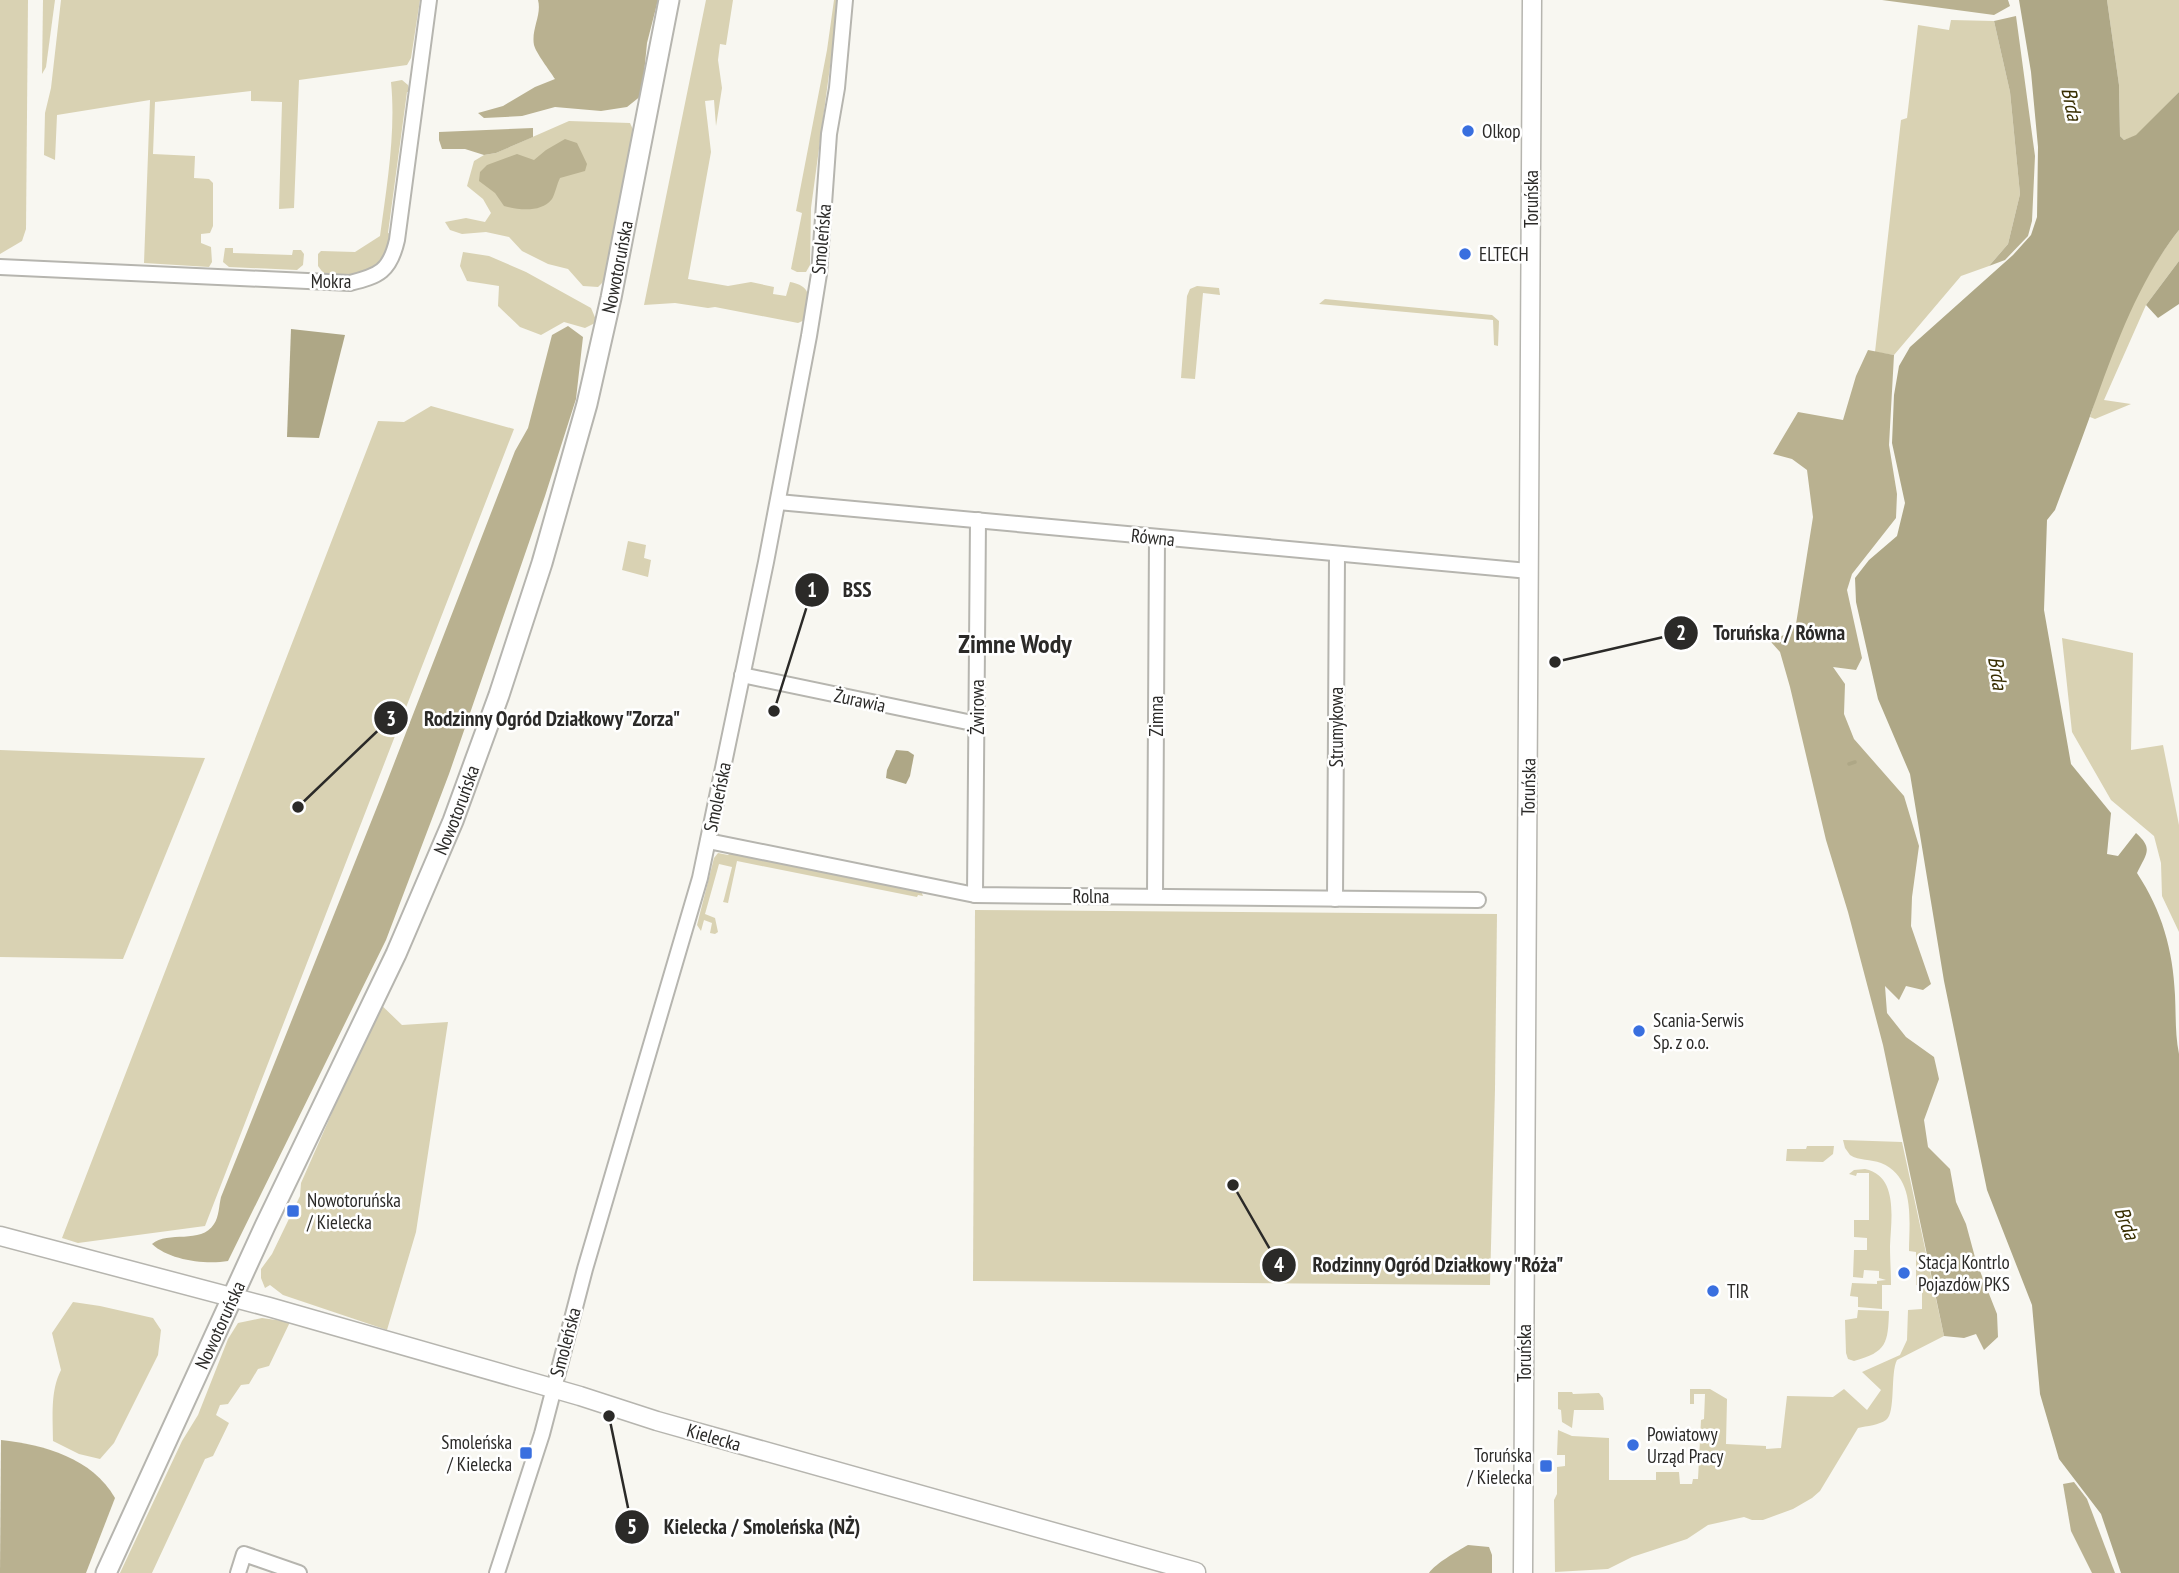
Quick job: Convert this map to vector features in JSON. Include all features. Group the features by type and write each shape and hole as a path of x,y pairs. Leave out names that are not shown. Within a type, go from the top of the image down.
{"main road":[{"name":"Nowotoruńska","path":"106,1573 396,954 453,821 512,657 587,404 611,298 669,0"}],"street":[{"name":"Mokra","path":"0,267 350,283 375,277 390,262 397,240 429,0"},
{"name":"Smoleńska","path":"497,1573 542,1434 585,1269 696,897 778,502 819,274 830,135 845,0"},
{"name":"Toruńska","path":"1523,1573 1532,0"},
{"name":"Równa","path":"778,502 1529,571"},
{"name":"Żwirowa","path":"975,895 978,520"},
{"name":"Zimna","path":"1156,896 1157,537"},
{"name":"Strumykowa","path":"1335,899 1337,555"},
{"name":"Żurawia","path":"742,675 977,724"},
{"name":"Rolna","path":"708,841 975,895 1478,900"},
{"name":"Kielecka","path":"0,1236 233,1297 668,1424 1196,1572"},
{"path":"238,1573 244,1554 299,1573"}],"shaded area":[{"path":"0,0 28,0 26,229 22,241 0,254"},
{"path":"43,0 55,0 46,67 42,74"},
{"path":"61,0 420,0 411,58 407,65 299,80 294,208 279,209 282,102 251,101 251,91 155,102 153,154 195,156 194,178 209,179 213,183 213,226 210,233 201,234 201,243 211,247 212,262 209,267 144,263 150,100 57,115 55,160 44,155 45,113 51,88"},
{"path":"538,0 658,0 647,43 642,95 627,107 601,111 555,107 522,116 484,118 478,113 503,106 535,87 555,79 534,45"},
{"path":"706,0 733,0 726,45 720,44 718,60 722,88 716,126 714,100 705,101 711,152 688,279 728,286 751,282 774,287 773,294 786,296 790,282 797,284 806,290 809,300 807,319 798,323 715,307 675,303 644,305"},
{"path":"834,0 839,0 811,208 810,265 806,272 797,272 791,269 802,213 796,211"},
{"path":"1882,0 2008,0 2010,6 1994,15"},
{"path":"2107,0 2179,0 2179,92 2136,136 2124,140 2120,136 2119,85"},
{"path":"2016,16 2035,156 2032,221 2028,236 2005,260 1989,266 2008,244 2020,194 2010,92 1994,21"},
{"path":"1951,20 1994,21 2010,92 2020,194 2008,244 1989,266 1961,276 1894,355 1875,352 1901,120 1907,118 1918,25 1949,30"},
{"path":"402,80 408,85 410,92 407,92 388,247 377,266 369,271 349,276 324,274 318,266 318,254 321,251 355,252 380,236 392,139 391,82"},
{"path":"569,121 630,123 636,136 604,281 598,287 583,286 568,269 548,264 522,251 509,237 486,232 462,234 450,230 445,222 466,218 485,222 491,213 483,199 467,186 474,161"},
{"path":"533,128 533,137 496,153 484,155 465,149 442,149 439,140 439,132"},
{"path":"565,139 577,143 587,164 585,171 560,178 552,199 542,207 523,209 504,206 495,193 479,181 480,172 487,165 517,154 534,160"},
{"path":"2179,230 2179,261 2146,305 2104,400 2131,404 2095,419 2090,417 2126,319 2150,273"},
{"path":"225,248 233,248 233,253 292,255 293,250 301,250 304,254 303,265 297,270 229,267 223,262"},
{"path":"463,252 489,256 526,272 591,308 597,322 585,328 564,322 541,335 520,327 498,306 499,286 467,281 460,266"},
{"path":"1197,286 1219,288 1220,295 1203,293 1195,379 1181,378 1187,296 1190,289"},
{"path":"1325,299 1492,315 1499,321 1498,346 1494,345 1493,320 1319,304"},
{"path":"568,326 583,337 576,399 449,774 386,940 228,1261 198,1262 168,1254 152,1244 167,1238 201,1234 216,1221 221,1197 383,792 515,451 528,428 552,335"},
{"path":"1868,350 1894,355 1889,445 1897,494 1896,518 1852,574 1847,590 1862,658 1856,670 1833,667 1845,684 1844,714 1854,739 1904,796 1919,846 1911,926 1931,984 1923,990 1906,986 1899,1000 1885,986 1887,1013 1906,1037 1934,1057 1939,1079 1924,1120 1928,1147 1950,1169 1956,1202 1997,1314 1998,1337 1984,1350 1976,1334 1964,1338 1944,1336 1883,1045 1826,840 1790,687 1780,652 1771,642 1789,632 1796,624 1813,517 1807,470 1792,459 1773,454 1798,412 1843,420 1856,376"},
{"path":"431,406 514,429 205,1226 78,1243 62,1238 378,421 404,422"},
{"path":"628,541 646,545 644,558 651,560 648,577 622,570"},
{"path":"2062,638 2133,653 2131,750 2163,745 2179,825 2179,932 2162,896 2161,863 2154,836 2111,800 2072,732"},
{"path":"0,750 205,758 123,959 0,957"},
{"path":"731,852 921,891 923,896 737,861 728,903 723,902 732,867 719,864 705,914 715,918 718,932 710,933 712,923 704,920 701,931 697,925 714,858 718,853 728,855"},
{"path":"975,910 1497,914 1490,1285 973,1281"},
{"path":"374,998 402,1025 448,1022 416,1232 387,1330 283,1295 270,1285 265,1288 261,1278 261,1269 272,1254 300,1196 301,1183 331,1115"},
{"path":"1843,1140 1902,1142 1944,1336 1897,1360 1889,1416 1880,1423 1858,1428 1820,1491 1812,1498 1793,1509 1763,1520 1744,1517 1708,1525 1687,1539 1632,1557 1608,1569 1555,1572 1554,1500 1557,1494 1557,1467 1565,1466 1565,1455 1557,1455 1558,1430 1572,1436 1609,1438 1609,1480 1656,1480 1656,1472 1679,1472 1680,1484 1692,1484 1693,1479 1698,1479 1705,1394 1694,1394 1694,1404 1690,1404 1690,1389 1710,1389 1727,1399 1726,1444 1766,1446 1766,1449 1781,1448 1787,1396 1833,1397 1844,1389 1867,1410 1881,1390 1862,1372 1900,1355 1907,1340 1908,1310 1922,1309 1922,1286 1916,1285 1916,1252 1909,1251 1908,1201 1900,1179 1881,1163 1850,1155"},
{"path":"1807,1146 1834,1146 1833,1154 1823,1162 1786,1161 1787,1149 1806,1149"},
{"path":"1865,1169 1876,1173 1883,1180 1891,1200 1891,1285 1882,1285 1882,1309 1858,1307 1858,1297 1850,1296 1852,1283 1877,1284 1877,1281 1886,1280 1879,1278 1879,1271 1864,1270 1863,1278 1853,1277 1854,1250 1867,1250 1867,1238 1854,1237 1854,1220 1869,1220 1869,1173 1857,1173 1856,1176 1849,1174 1854,1170"},
{"path":"73,1302 153,1318 161,1330 158,1355 114,1443 100,1459 79,1454 53,1441 54,1396 61,1370 52,1333"},
{"path":"1858,1310 1889,1311 1889,1322 1884,1345 1873,1354 1854,1361 1848,1359 1846,1353 1845,1320 1857,1318"},
{"path":"262,1318 290,1322 269,1366 258,1369 249,1384 241,1385 228,1404 220,1405 216,1415 229,1423 213,1456 205,1459 152,1573 120,1573 182,1441 198,1415 228,1339 238,1323"},
{"path":"1558,1392 1599,1393 1603,1398 1604,1410 1574,1410 1572,1428 1562,1422 1561,1410 1558,1409"},
{"path":"1,1440 50,1450 80,1463 105,1484 115,1498 86,1573 0,1573"},
{"path":"2074,1482 2087,1499 2115,1573 2092,1573 2071,1531 2063,1484"},
{"path":"1468,1545 1489,1547 1492,1573 1429,1573 1441,1562"}],"water":[{"name":"Brda","path":"2019,0 2107,0 2119,85 2120,136 2124,140 2136,135 2179,92 2179,230 2163,251 2126,321 2055,510 2047,520 2044,610 2071,764 2111,813 2107,854 2118,856 2136,833 2145,843 2147,852 2137,873 2165,931 2172,962 2179,1054 2179,1573 2121,1573 2101,1514 2059,1459 2040,1394 2032,1305 1987,1190 1944,981 1910,774 1878,699 1856,602 1855,578 1869,560 1897,536 1905,503 1892,443 1894,395 1899,366 1910,347 2013,255 2031,235 2037,217 2038,147 2031,72"},
{"path":"2179,261 2179,304 2158,318 2146,305"},
{"path":"291,329 345,335 319,438 287,437"},
{"path":"896,750 908,751 914,755 906,784 886,778"}],"waterway":[{"path":"1849,764 1855,762"}],"place":[{"name":"Olkop","path":"1468,131"},
{"name":"ELTECH","path":"1465,254"},
{"name":"Toruńska / Równa","path":"1555,662"},
{"name":"BSS","path":"774,711"},
{"name":"Rodzinny Ogród Działkowy \"Zorza\"","path":"298,807"},
{"name":"Scania-Serwis Sp. z o.o.","path":"1639,1031"},
{"name":"Rodzinny Ogród Działkowy \"Róża\"","path":"1233,1185"},
{"name":"Nowotoruńska / Kielecka","path":"293,1211"},
{"name":"Stacja Kontrlo Pojazdów PKS","path":"1904,1273"},
{"name":"TIR","path":"1713,1291"},
{"name":"Kielecka / Smoleńska (NŻ)","path":"609,1416"},
{"name":"Powiatowy Urząd Pracy","path":"1633,1445"},
{"name":"Smoleńska / Kielecka","path":"526,1453"},
{"name":"Toruńska / Kielecka","path":"1546,1466"}],"district":[{"name":"Zimne Wody","path":"1015,643"}]}
